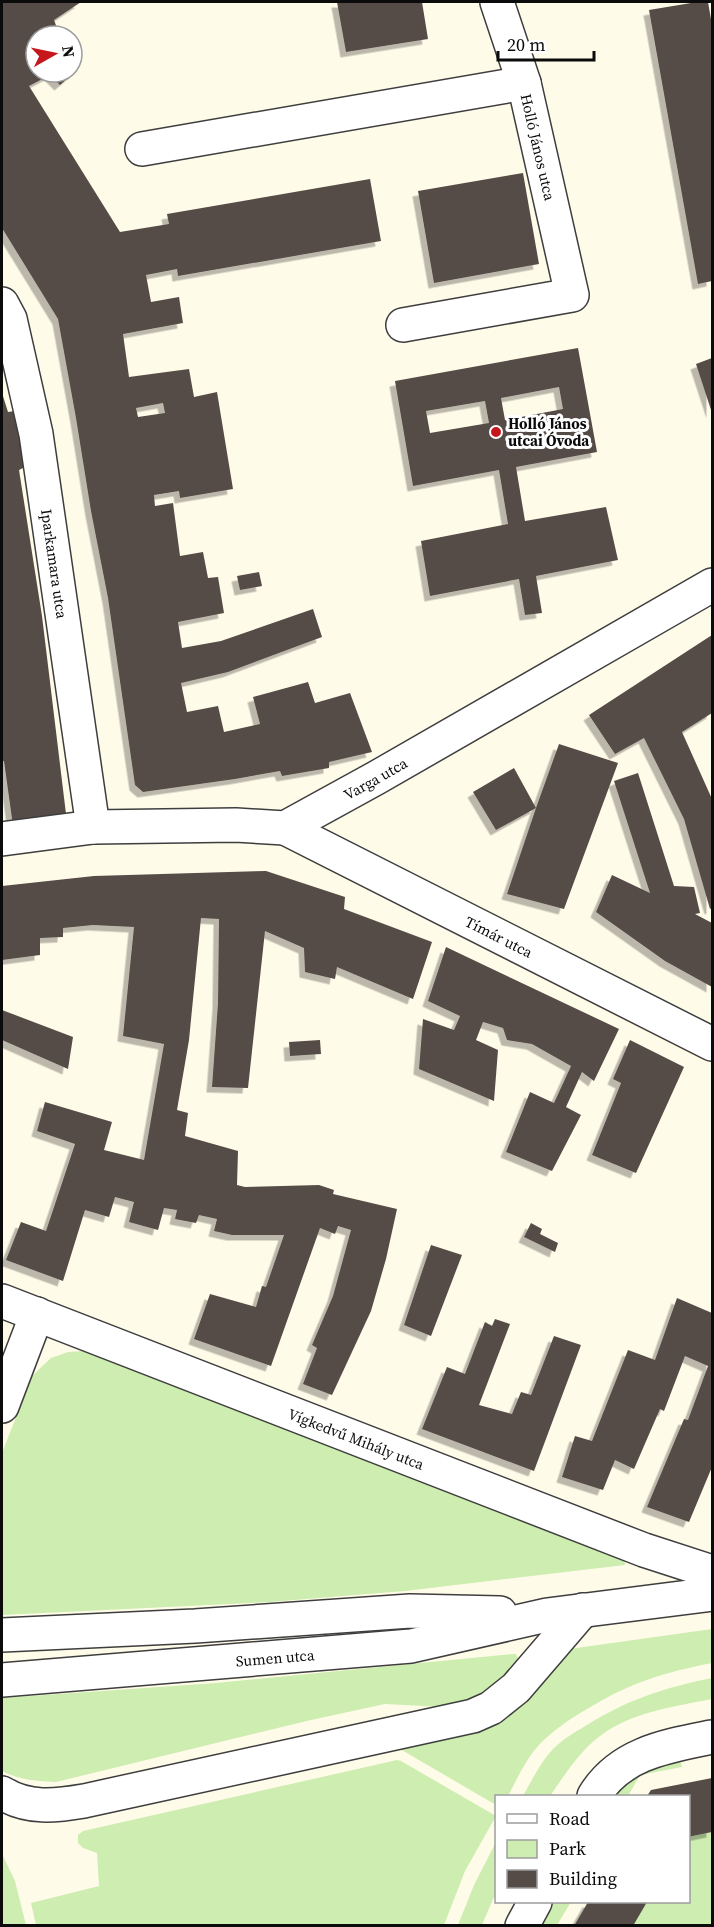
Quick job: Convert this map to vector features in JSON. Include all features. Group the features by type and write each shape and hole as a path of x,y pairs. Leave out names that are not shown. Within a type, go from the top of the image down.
{"street":[{"name":"Holló János utca","path":"403,325 572,295 524,83 496,2"},
{"path":"142,149 524,83"},
{"name":"Iparkamara utca","path":"2,303 10,319 36,434 93,827"},
{"name":"Varga utca","path":"285,828 712,585"},
{"path":"2,839 93,827 236,825 285,828"},
{"name":"Tímár utca","path":"285,828 712,1044"},
{"name":"Vígkedvű Mihály utca","path":"2,1301 644,1550 712,1572"},
{"path":"2,1406 37,1314"},
{"name":"Sumen utca","path":"2,1680 411,1646 547,1615 712,1594"},
{"path":"2,1793 19,1802 42,1806 84,1801 473,1716 491,1708 516,1688 583,1610"},
{"name":"Sumen utca","path":"2,1635 195,1626 410,1611 547,1615"},
{"path":"596,1795 612,1775 637,1756 666,1746 712,1737"},
{"path":"522,1926 534,1903"}],"green space":[{"path":"83,1351 624,1558 625,1565 405,1591 269,1602 2,1615 2,1453 32,1376 51,1358 68,1352"},
{"path":"712,1629 712,1663 662,1675 633,1685 568,1721 550,1734 534,1751 509,1795 495,1795 495,1804 400,1749 460,1736 569,1649"},
{"path":"516,1654 518,1659 514,1669 479,1698 442,1707 385,1704 56,1782 21,1778 2,1771 2,1698 216,1683"},
{"path":"712,1678 712,1699 658,1710 619,1724 598,1737 582,1753 551,1795 524,1795 548,1754 574,1733 617,1708 679,1686"},
{"path":"680,1759 682,1767 640,1775 629,1795 615,1795 635,1776"},
{"path":"397,1760 495,1815 465,1871 444,1925 36,1925 31,1903 99,1886 97,1853 83,1848 78,1843 78,1835 83,1831"},
{"path":"712,1832 712,1925 633,1926 646,1903 690,1903 690,1837"},
{"path":"495,1844 495,1894 482,1925 458,1925 474,1885"},
{"path":"2,1854 15,1881 26,1925 2,1925"},
{"path":"551,1903 570,1903 557,1925 538,1926"}],"building":[{"path":"2,2 81,2 54,20 56,24 24,24 24,84 33,84 29,86 120,232 169,224 167,214 370,179 381,241 178,276 177,269 146,275 151,302 179,297 183,323 123,334 129,377 189,369 194,397 217,392 233,489 180,498 179,491 154,495 155,506 173,503 180,556 203,552 208,578 218,577 224,613 178,622 182,648 221,641 313,609 322,637 228,672 181,683 187,712 218,706 224,732 260,724 253,697 308,682 315,703 350,693 372,752 329,762 329,768 282,776 280,771 143,792 135,785 108,598 58,319 2,228","holes":["163,403 165,413 138,417 136,408"]},
{"path":"337,2 422,2 428,39 346,52"},
{"path":"708,2 712,25 712,281 698,284 649,10"},
{"path":"523,173 539,264 434,283 418,191"},
{"path":"578,348 597,452 516,467 525,521 606,507 618,560 536,576 542,613 525,615 519,579 430,596 421,541 508,524 499,470 413,486 395,381","holes":["559,387 563,409 505,420 501,398","485,401 489,423 430,433 426,411"]},
{"path":"712,358 712,413 696,364"},
{"path":"2,393 8,412 15,411 25,467 19,470 42,616 66,814 13,826 4,761 2,761"},
{"path":"259,572 262,586 240,590 237,576"},
{"path":"712,635 712,713 682,732 712,799 712,908 710,909 684,819 644,738 615,754 589,715"},
{"path":"559,744 618,763 564,909 507,894"},
{"path":"514,768 536,808 496,830 473,792"},
{"path":"638,773 674,886 694,887 700,913 695,914 712,923 712,987 665,961 596,912 612,875 650,893 614,781"},
{"path":"266,871 345,897 344,909 432,942 413,999 337,967 335,979 305,972 304,948 265,931 248,1088 212,1087 218,1003 219,919 201,918 189,1040 177,1110 188,1113 185,1136 238,1151 237,1185 245,1187 319,1185 334,1190 333,1194 397,1209 371,1311 332,1395 303,1384 317,1348 312,1345 333,1296 351,1230 338,1226 335,1234 320,1228 271,1366 194,1339 210,1294 256,1307 262,1286 266,1287 284,1235 232,1235 214,1231 217,1219 199,1215 196,1223 175,1219 177,1210 164,1208 158,1230 129,1222 134,1202 115,1197 109,1217 85,1210 63,1281 6,1260 21,1222 46,1231 75,1144 37,1131 45,1102 112,1122 104,1150 144,1160 164,1044 123,1036 134,927 93,925 63,928 63,937 40,938 40,955 2,960 2,886 94,876"},
{"path":"446,947 619,1029 594,1081 582,1072 566,1107 581,1115 552,1171 506,1152 530,1092 554,1103 571,1066 532,1044 507,1040 503,1028 483,1022 476,1040 498,1050 494,1101 419,1069 423,1019 454,1030 460,1016 428,1001"},
{"path":"2,1010 73,1037 68,1069 2,1040"},
{"path":"320,1040 321,1054 290,1056 289,1042"},
{"path":"630,1040 684,1067 636,1173 592,1155 621,1083 613,1079"},
{"path":"531,1223 542,1229 540,1234 558,1243 555,1252 524,1237"},
{"path":"431,1245 462,1255 431,1336 404,1325"},
{"path":"677,1298 712,1313 712,1467 689,1522 647,1507 684,1419 688,1420 708,1366 685,1356 664,1411 660,1409 634,1469 615,1460 603,1490 562,1477 575,1436 592,1441 628,1350 655,1360"},
{"path":"495,1319 510,1324 479,1405 512,1414 521,1392 531,1395 554,1336 581,1345 534,1471 422,1429 447,1367 465,1374 485,1322 492,1326"},
{"path":"712,1778 712,1832 690,1837 690,1795 648,1795 651,1790"},
{"path":"587,1903 646,1903 633,1926 574,1926"}],"place":[{"name":"Holló János utcai Óvoda","path":"496,432"}]}
